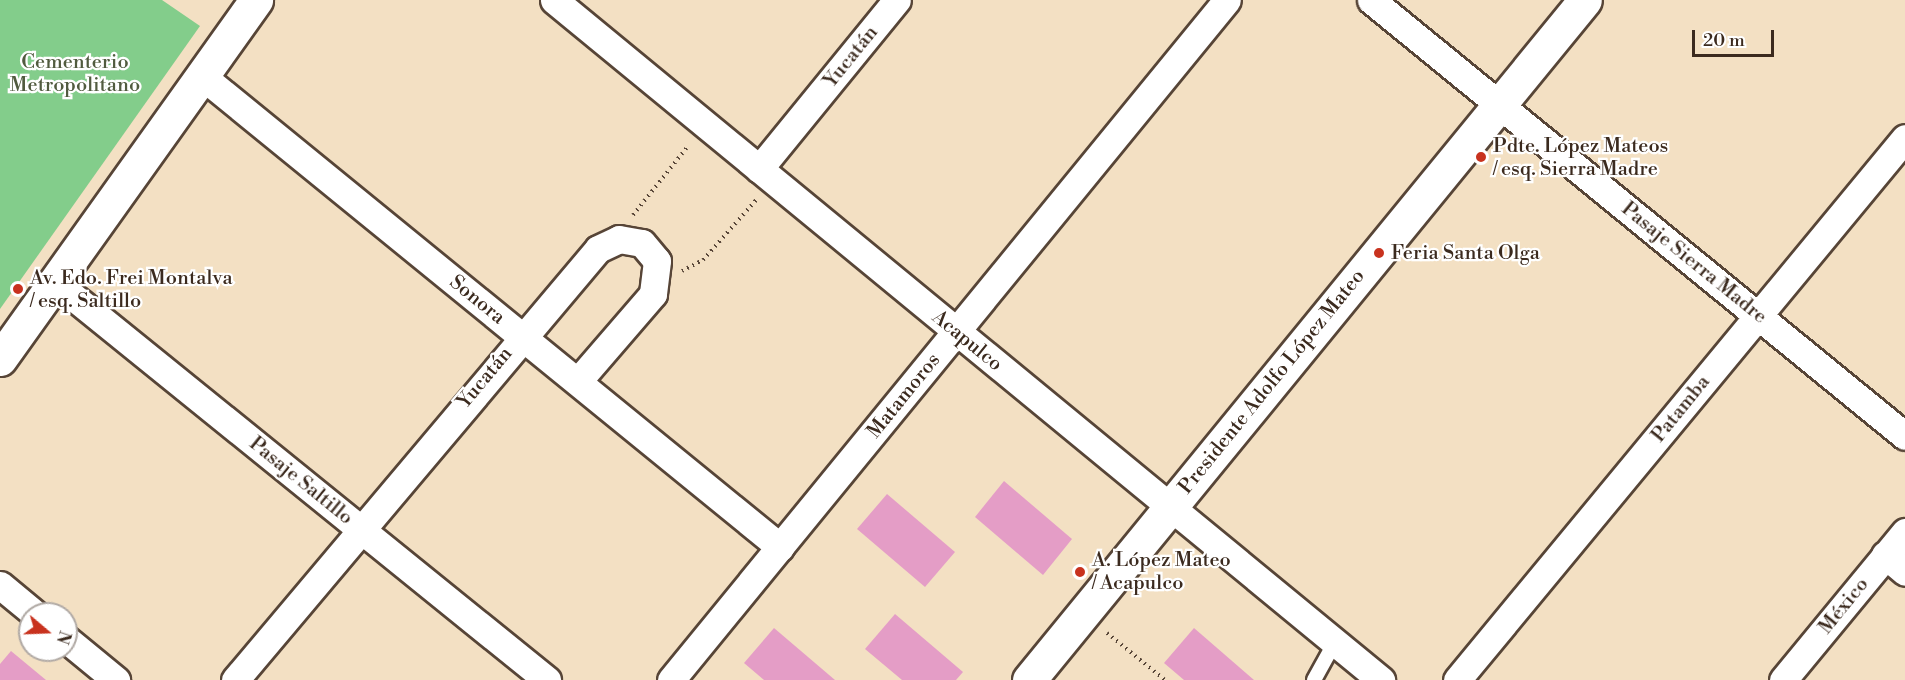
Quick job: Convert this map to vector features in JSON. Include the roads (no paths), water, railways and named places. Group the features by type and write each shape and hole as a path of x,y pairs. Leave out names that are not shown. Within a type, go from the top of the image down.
{"street":[{"path":"0,359 256,0"},
{"name":"Acapulco","path":"554,0 1381,680"},
{"name":"Yucatán","path":"766,175 897,0"},
{"name":"Matamoros","path":"671,680 1227,0"},
{"name":"Pasaje Sierra Madre","path":"1371,0 1905,436"},
{"name":"Presidente Adolfo López Mateo","path":"1029,680 1585,0"},
{"name":"Sonora","path":"202,76 780,547"},
{"name":"Patamba","path":"1457,680 1905,138"},
{"name":"Yucatán","path":"236,680 521,336 598,249 619,239 651,251 658,284 578,381"},
{"name":"Pasaje Saltillo","path":"55,282 547,680"},
{"name":"México","path":"1783,680 1895,563 1905,532"},
{"path":"0,585 21,602"},
{"path":"78,649 116,680"}],"lane":[{"path":"1314,680 1335,642"}],"place":[{"name":"Pdte. López Mateos / esq. Sierra Madre","path":"1481,157"},
{"name":"Feria Santa Olga","path":"1379,253"},
{"name":"Av. Edo. Frei Montalva / esq. Saltillo","path":"18,289"},
{"name":"A. López Mateo / Acapulco","path":"1080,572"}],"park label":[{"name":"Cementerio Metropolitano","path":"75,74"}]}
